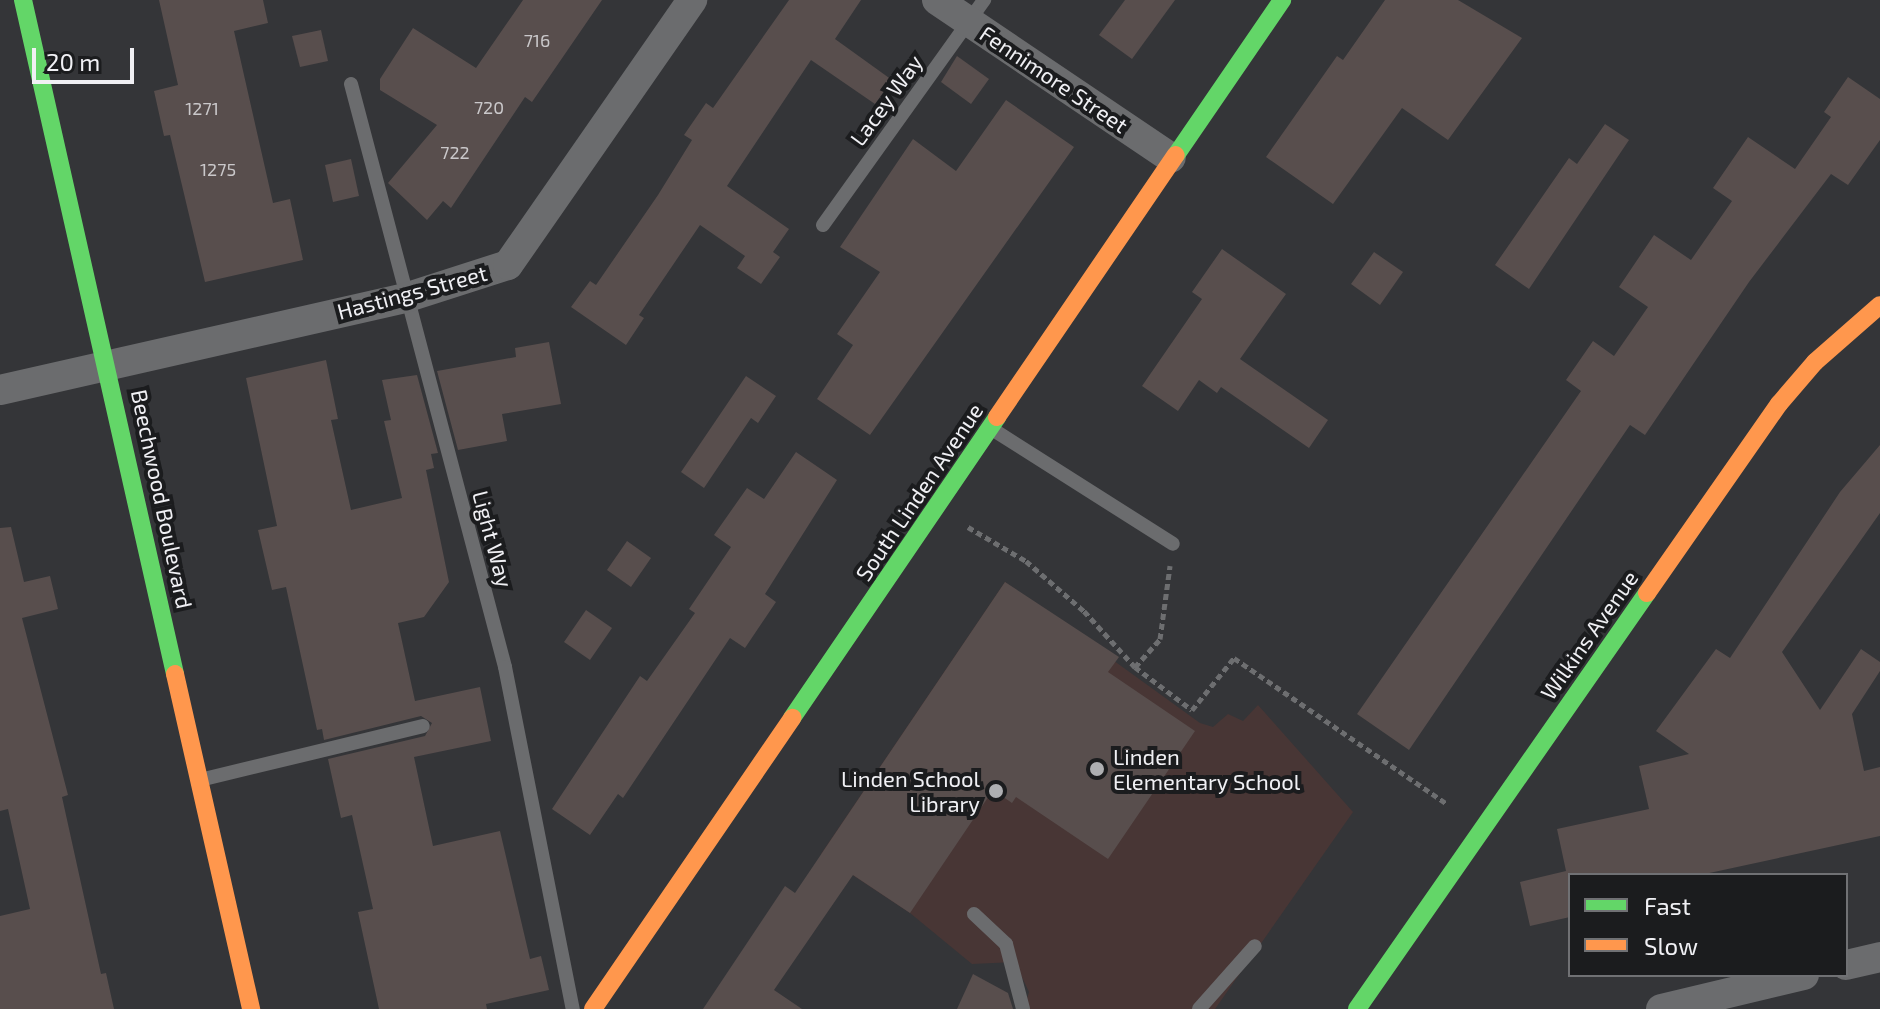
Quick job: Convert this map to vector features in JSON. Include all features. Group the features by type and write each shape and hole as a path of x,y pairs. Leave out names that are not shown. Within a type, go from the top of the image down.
{"main road":[{"name":"Beechwood Boulevard","path":"23,0 108,364 251,1009"},
{"name":"South Linden Avenue","path":"593,1009 992,429 1171,158 1282,0"},
{"name":"Wilkins Avenue","path":"1357,1009 1779,404 1815,362 1880,305"}],"street":[{"name":"Hastings Street","path":"0,390 405,298 508,265 692,0"},
{"name":"Fennimore Street","path":"937,0 976,11 1171,158"},
{"path":"1848,965 1880,957"},
{"path":"1661,1009 1796,977"}],"lane":[{"name":"Lacey Way","path":"823,225 976,11"},
{"name":"Light Way","path":"351,84 405,298 505,667 573,1009"},
{"path":"992,429 1173,544"},
{"path":"200,780 423,726"},
{"path":"974,914 1006,944 1023,1009"},
{"path":"1199,1009 1255,946"}],"path":[{"path":"962,523 1026,561 1084,611 1135,667 1192,710 1234,658 1446,803"},
{"path":"1135,667 1160,639 1173,544"}],"shaded area":[{"name":"Linden Elementary School","path":"1005,582 1200,723 1213,727 1228,714 1243,721 1258,705 1353,812 1215,1009 1024,1009 1029,992 1015,962 972,964 910,913 821,854"}],"building":[{"path":"159,0 263,0 268,23 234,31 273,203 290,199 303,260 205,282 170,135 164,136 154,91 178,85"},
{"path":"523,0 602,0 532,102 525,97 451,208 443,201 427,220 388,183 437,125 380,90 380,79 413,28 476,68"},
{"path":"789,0 861,0 835,39 892,80 875,104 811,60 727,186 789,229 773,252 780,257 761,284 737,268 745,256 700,225 639,315 644,318 626,345 571,307 590,281 596,285 658,195 692,140 684,135 706,103 713,108"},
{"path":"1125,0 1175,0 1132,59 1099,35"},
{"path":"1385,0 1458,0 1522,38 1448,140 1402,108 1333,204 1266,157 1337,56 1343,60"},
{"path":"321,30 328,61 300,67 292,36"},
{"path":"957,56 989,79 971,104 941,82"},
{"path":"1848,77 1880,99 1880,140 1848,185 1831,174 1749,282 1645,435 1630,425 1409,750 1357,714 1581,391 1566,380 1593,341 1614,356 1648,307 1619,287 1654,235 1691,260 1732,201 1713,188 1748,137 1795,169 1831,117 1824,112"},
{"path":"1006,100 1074,147 870,435 817,399 853,345 837,334 880,272 840,247 913,139 956,171"},
{"path":"1605,124 1629,140 1529,289 1495,265 1569,158 1577,164"},
{"path":"351,159 359,196 333,202 325,165"},
{"path":"1222,249 1286,294 1240,359 1328,420 1309,448 1221,387 1217,393 1199,380 1178,411 1142,386 1202,299 1192,292"},
{"path":"1374,252 1403,272 1380,305 1351,284"},
{"path":"549,342 561,404 502,414 507,441 458,450 437,371 516,357 515,348"},
{"path":"326,360 338,419 331,420 351,510 402,498 384,421 391,420 382,380 417,375 438,453 431,454 434,468 426,470 449,582 424,617 398,623 415,701 480,687 491,741 414,757 433,846 500,831 530,959 541,956 549,990 486,1004 487,1009 379,1009 358,912 373,909 352,815 341,818 328,759 425,736 432,723 421,716 324,740 322,729 317,730 286,587 272,590 258,530 277,526 246,378"},
{"path":"746,376 776,396 758,423 751,418 704,488 681,472"},
{"path":"1880,445 1880,513 1782,652 1820,710 1861,649 1880,662 1880,671 1852,714 1864,771 1880,767 1880,836 1709,873 1568,873 1568,917 1530,926 1520,882 1566,871 1557,829 1649,809 1639,766 1689,754 1656,731 1716,649 1730,658 1840,492"},
{"path":"796,452 837,480 765,594 776,602 745,648 730,638 623,798 618,794 590,835 552,809 640,676 647,681 695,613 689,609 731,547 714,535 747,488 764,499"},
{"path":"11,527 24,582 50,576 58,609 22,618 68,795 62,797 101,974 106,973 114,1009 0,1009 0,916 30,909 8,809 0,811 0,528"},
{"path":"627,541 651,558 631,587 607,570"},
{"name":"Linden Elementary School","path":"1005,582 1119,657 1108,672 1195,731 1108,859 1016,797 1012,803 993,790 910,913 853,875 774,990 802,1009 703,1009 785,886 795,893"},
{"path":"586,610 612,628 590,660 564,642"},
{"path":"973,974 1008,993 1013,1009 957,1009"}],"traffic: fast":[{"path":"23,0 175,674"},
{"path":"1176,155 1282,0"},
{"path":"792,718 997,417"},
{"path":"1357,1009 1647,593"}],"traffic: slow":[{"path":"997,417 1176,155"},
{"path":"1647,593 1779,404 1815,362 1880,305"},
{"path":"175,674 251,1009"},
{"path":"593,1009 792,718"}],"place":[{"name":"Linden Elementary School","path":"1097,769"},
{"name":"Linden School Library","path":"996,791"}]}
